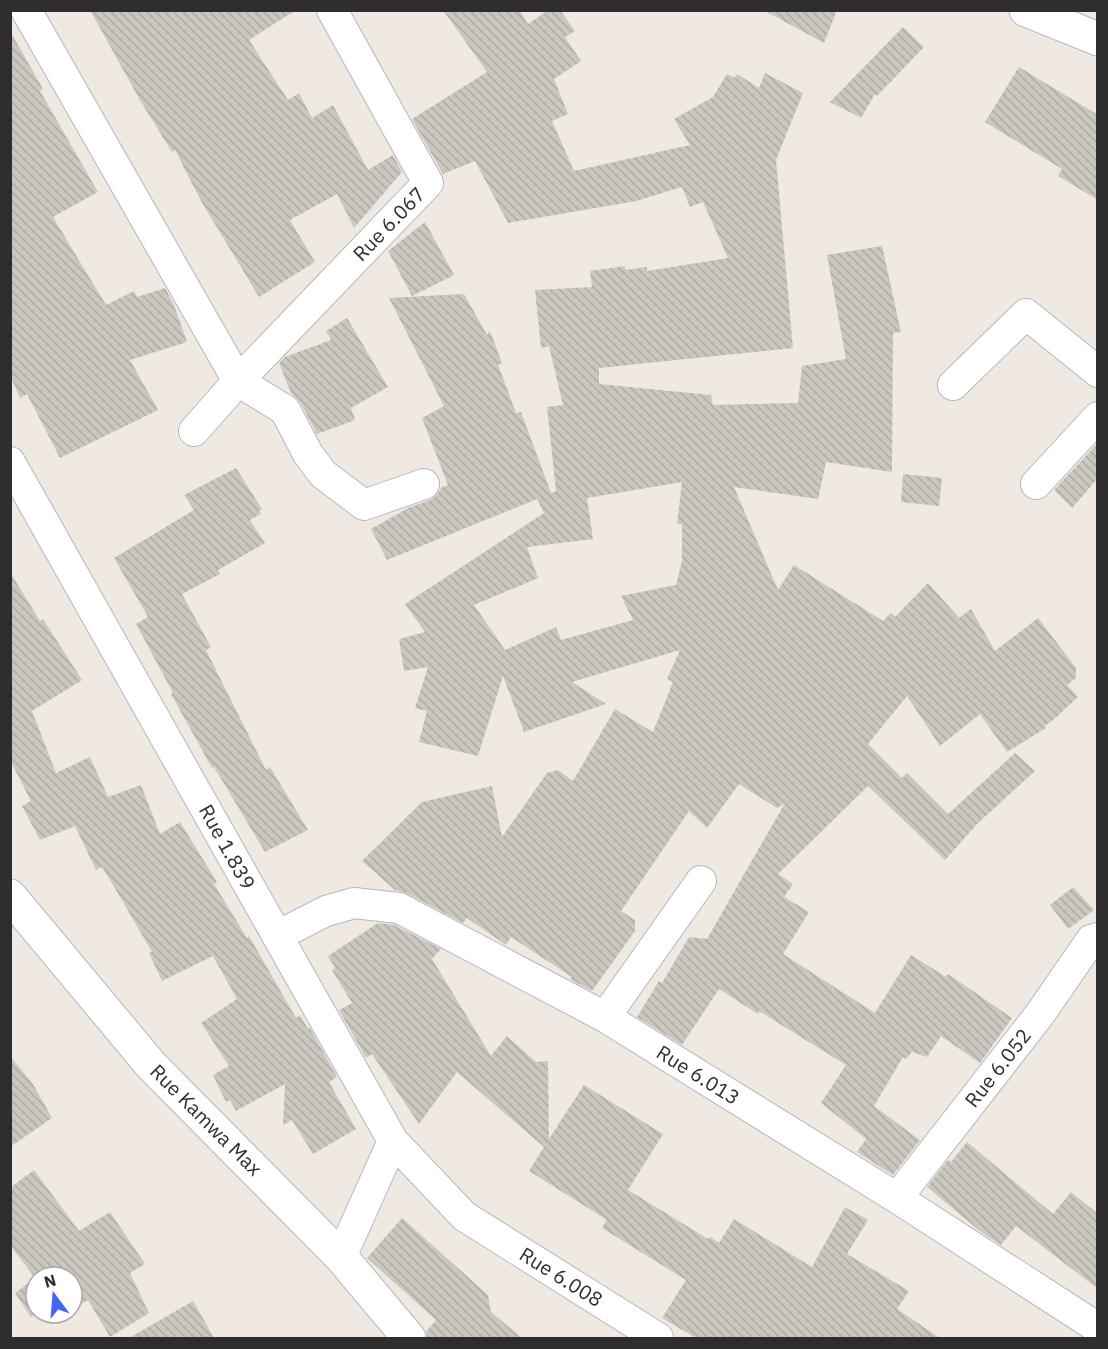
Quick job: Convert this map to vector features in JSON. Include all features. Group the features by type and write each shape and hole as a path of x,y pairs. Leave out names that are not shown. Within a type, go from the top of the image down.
{"main road":[{"path":"1026,10 1098,39"},
{"name":"Rue Kamwa Max","path":"10,896 151,1065 341,1257 410,1338"}],"street":[{"path":"26,10 238,381 285,410 308,454 323,474 364,506 424,484"},
{"name":"Rue 6.067","path":"194,430 428,183 332,10"},
{"path":"953,385 1026,314 1098,372"},
{"path":"1036,484 1098,417"},
{"name":"Rue 1.839","path":"10,462 393,1141 464,1216"},
{"path":"605,1017 701,881"},
{"name":"Rue 6.013","path":"277,936 326,911 354,903 399,908 605,1017 897,1198 1098,1328"},
{"name":"Rue 6.052","path":"897,1198 1040,1014 1091,940 1098,938"},
{"path":"341,1257 393,1141"},
{"name":"Rue 6.008","path":"464,1216 658,1338"}],"building":[{"path":"90,10 296,10 249,40 288,100 299,93 312,118 333,105 368,170 393,155 402,172 354,228 337,194 290,220 315,262 259,297 201,201 175,150 172,152 141,102"},
{"path":"443,10 519,10 528,24 548,10 560,10 575,31 565,37 581,61 554,79 568,114 552,121 574,171 690,145 674,119 713,97 727,74 735,78 737,74 759,88 765,73 803,93 776,160 793,348 599,368 599,384 711,395 713,405 798,403 802,366 846,359 827,255 882,246 901,332 893,333 892,472 826,462 818,499 734,487 778,590 794,565 883,621 891,613 895,617 928,583 959,618 971,609 995,651 1038,618 1076,668 1076,678 1067,685 1078,697 1045,726 1046,728 1007,752 980,714 940,746 907,696 868,744 902,778 907,773 948,814 1015,753 1035,771 977,824 945,860 868,786 778,874 793,884 784,897 809,912 783,954 875,1013 911,955 946,977 948,974 1012,1018 980,1063 941,1036 927,1057 912,1052 906,1059 903,1057 874,1106 920,1140 893,1175 857,1152 866,1139 821,1103 846,1065 759,1011 758,1014 719,989 682,1045 637,1017 659,981 662,983 689,937 707,939 785,803 777,808 739,784 707,828 689,811 621,911 635,920 635,931 592,991 570,979 572,977 511,937 506,945 467,918 463,923 407,893 395,890 362,861 422,802 492,786 502,837 547,773 558,770 573,781 615,709 653,732 673,682 667,679 680,650 572,682 606,704 524,732 503,676 478,756 419,742 427,711 415,708 428,667 404,671 399,639 425,632 405,604 544,513 537,499 387,560 371,529 408,508 430,500 441,488 448,485 422,418 444,406 389,298 464,294 487,335 490,331 502,363 498,365 516,413 521,412 551,493 556,491 547,407 563,405 549,346 541,348 535,290 592,287 590,271 625,266 625,270 647,267 647,271 728,258 703,202 690,207 682,187 636,201 508,223 475,161 443,174 412,119 487,72","holes":["682,482 677,524 682,524 682,561 676,585 621,596 633,620 561,640 556,627 505,650 474,605 538,578 527,547 593,539 587,498"]},
{"path":"763,10 837,10 824,43"},
{"path":"903,27 924,47 877,96 875,94 861,118 830,102"},
{"path":"10,31 43,89 40,91 98,192 53,217 106,305 134,291 137,297 165,288 174,305 187,342 130,360 158,410 60,458 27,394 20,398 10,375"},
{"path":"1019,67 1098,115 1098,200 1058,176 1062,169 985,122"},
{"path":"425,222 454,275 412,296 388,251"},
{"path":"347,318 388,387 351,408 355,420 317,434 300,402 291,393 279,363 285,357 331,340 326,331"},
{"path":"1098,443 1098,478 1072,508 1054,490"},
{"path":"236,468 262,509 259,511 261,514 250,520 265,543 218,570 220,574 182,594 211,647 206,650 266,770 270,767 308,830 265,852 214,767 212,768 171,694 173,693 136,624 148,617 114,558 194,510 184,495"},
{"path":"903,474 942,478 939,506 901,502"},
{"path":"10,572 40,621 43,619 82,680 32,711 56,773 90,757 108,797 141,785 160,834 180,822 217,882 214,884 247,938 249,936 296,1018 300,1015 308,1029 310,1028 337,1077 329,1082 356,1129 313,1154 292,1120 283,1125 285,1084 236,1111 230,1100 226,1102 213,1075 229,1066 201,1023 237,999 213,956 162,981 149,953 152,952 102,867 96,870 75,826 40,840 22,806 31,801 10,760"},
{"path":"1073,887 1094,910 1068,929 1050,905"},
{"path":"378,923 394,925 441,949 432,959 491,1056 507,1036 536,1062 548,1061 549,1139 584,1085 663,1134 628,1190 708,1239 710,1237 719,1243 734,1219 812,1267 845,1207 868,1220 847,1254 909,1291 897,1309 940,1338 696,1338 662,1318 686,1280 602,1228 607,1220 529,1171 544,1147 457,1072 419,1124 372,1054 366,1058 339,1010 352,1003 332,970 335,968 328,956"},
{"path":"10,1056 33,1084 52,1118 10,1147"},
{"path":"967,1142 1053,1214 1071,1192 1098,1214 1098,1289 1016,1226 1001,1245 980,1231 927,1187 948,1160 951,1162"},
{"path":"34,1170 79,1231 110,1212 145,1264 130,1273 149,1313 110,1337 88,1300 84,1302 84,1265 25,1265 10,1245 10,1188"},
{"path":"402,1218 488,1295 491,1312 522,1338 427,1338 426,1332 436,1320 367,1258"},
{"path":"24,1286 24,1306 15,1293"},
{"path":"193,1301 214,1338 129,1338"}]}
